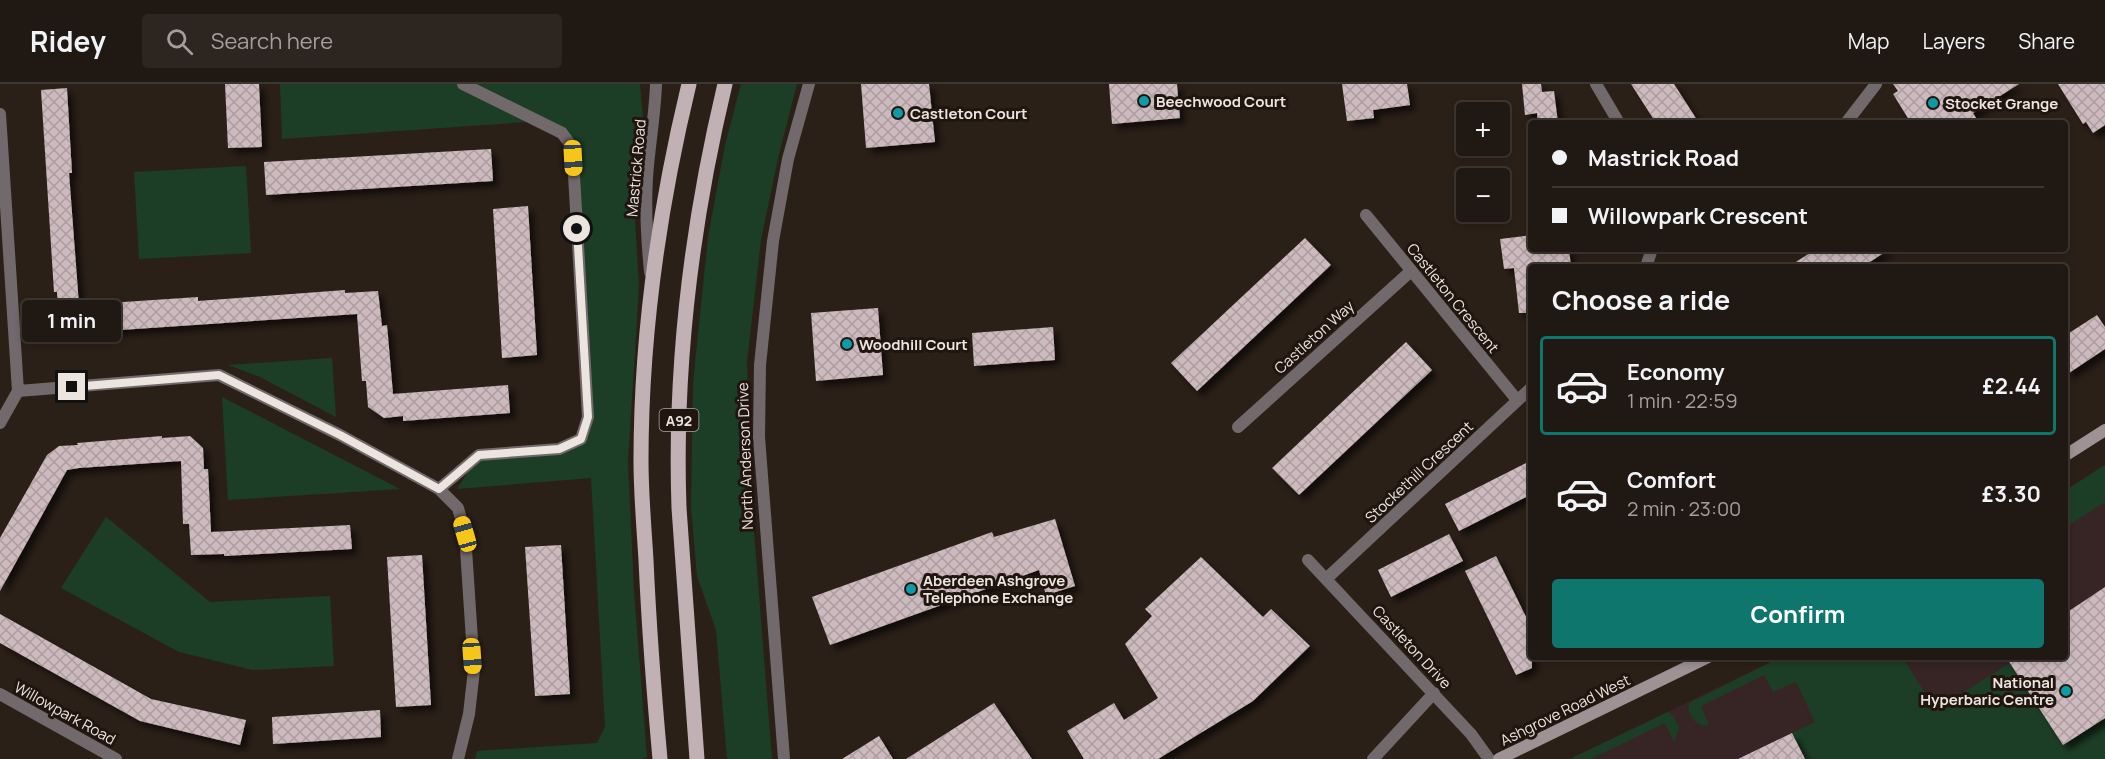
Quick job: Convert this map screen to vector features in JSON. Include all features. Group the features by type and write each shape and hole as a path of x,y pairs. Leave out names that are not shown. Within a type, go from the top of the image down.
{"main road":[{"name":"A92","path":"660,759 647,592 641,462 645,352 659,225 688,84"},
{"name":"A92","path":"697,759 679,508 680,409 683,341 697,226 725,84"}],"street":[{"path":"439,489 479,455 559,449 581,439 588,417 573,158 570,144 562,133 464,84"},
{"name":"Mastrick Road","path":"651,291 645,222 656,84"},
{"name":"North Anderson Drive","path":"784,759 759,437 760,365 773,241 788,159 809,84"},
{"path":"1596,84 1617,120"},
{"path":"1848,120 1876,84"},
{"path":"0,114 5,265 18,391 0,423"},
{"name":"Castleton Crescent","path":"1366,215 1517,400"},
{"name":"Castleton Way","path":"1238,427 1411,270"},
{"path":"18,391 219,375 340,435 439,489 458,508 465,534 474,670 469,714 458,759"},
{"name":"Stockethill Crescent","path":"1326,579 1528,390"},
{"path":"2068,454 2105,430"},
{"name":"Castleton Drive","path":"1308,560 1434,693 1471,734 1489,759"},
{"name":"Ashgrove Road West","path":"1499,759 1702,660"},
{"path":"1373,759 1434,693"},
{"name":"Willowpark Road","path":"0,694 116,759"}],"shaded area":[{"path":"2105,465 2105,759 1570,759 1775,660 2068,660 2068,489"}],"green space":[{"path":"280,84 640,84 643,119 635,221 639,286 628,462 634,592 647,757 641,759 475,759 477,751 597,743 605,727 591,478 457,489 479,455 559,449 582,438 588,417 570,144 542,121 282,139"},
{"path":"741,84 797,84 778,158 761,240 747,362 752,506 772,759 727,759 716,630 697,576 691,507 693,383 708,237 725,145"},
{"path":"246,166 251,253 139,259 134,172"},
{"path":"332,358 336,417 260,377 228,365"},
{"path":"222,397 400,489 228,500"},
{"path":"2105,465 2105,502 2068,526 2068,489"},
{"path":"106,517 210,602 330,596 334,666 253,670 179,652 61,588"},
{"path":"1775,660 1904,660 1936,710 2010,663 2063,745 2105,718 2105,759 1805,759 1792,733 1815,722 1796,682 1773,692 1764,675 1701,706 1709,725 1701,725 1694,720 1689,703"},
{"path":"1668,712 1673,716 1679,728 1674,742 1665,723 1591,759 1570,759"}],"building":[{"path":"225,84 259,84 262,147 228,148"},
{"name":"Castleton Court","path":"861,84 929,84 935,142 866,148"},
{"name":"Beechwood Court","path":"1109,84 1177,84 1180,118 1112,124"},
{"path":"1342,84 1407,84 1410,105 1373,110 1374,118 1347,121"},
{"path":"1522,84 1541,84 1542,92 1554,91 1558,120 1538,120 1537,113 1525,115"},
{"path":"1631,84 1674,84 1697,120 1654,120"},
{"name":"Stocket Grange","path":"1893,84 2019,84 1973,113 1977,120 1909,120 1893,94 1898,91"},
{"name":"Stocket Grange","path":"2058,84 2105,84 2105,125 2093,133 2086,122 2083,124"},
{"path":"67,88 72,173 69,173 79,305 198,297 198,301 345,290 345,293 378,291 382,326 387,325 393,394 508,385 510,413 403,421 403,416 384,418 368,407 366,381 362,381 357,314 91,332 91,328 72,329 58,318 57,292 54,292 41,90"},
{"path":"491,149 493,181 266,195 264,162"},
{"path":"528,206 537,355 502,358 493,209"},
{"path":"1528,236 1528,252 1569,252 1571,264 1528,264 1528,313 1519,313 1514,268 1504,269 1500,239"},
{"path":"1305,238 1331,265 1197,391 1171,363"},
{"path":"1811,252 1885,252 1867,264 1793,264"},
{"name":"Woodhill Court","path":"878,308 883,375 816,381 811,313"},
{"path":"2097,315 2105,327 2105,349 2068,374 2068,334"},
{"path":"1053,327 1055,360 974,366 972,333"},
{"path":"1406,342 1432,370 1299,495 1272,468"},
{"path":"162,436 162,438 190,436 203,448 204,469 208,469 211,532 350,525 352,549 224,556 224,554 191,555 189,524 183,524 181,461 79,468 67,470 0,591 0,538 47,455 59,446 78,445 77,443"},
{"path":"1528,462 1528,496 1459,531 1445,504"},
{"name":"Aberdeen Ashgrove Telephone Exchange","path":"1055,519 1075,586 1046,595 1039,570 830,645 812,597 992,532 994,537"},
{"path":"1449,534 1463,561 1391,597 1378,570"},
{"path":"561,545 570,694 535,696 525,547"},
{"path":"422,555 431,705 396,707 387,557"},
{"path":"1496,556 1528,621 1528,660 1532,660 1532,668 1516,675 1465,571"},
{"path":"1201,557 1263,617 1271,609 1310,646 1253,701 1158,759 1084,759 1067,731 1114,703 1124,720 1158,698 1125,644 1152,616 1145,609"},
{"name":"National Hyperbaric Centre","path":"2105,587 2105,718 2063,745 2008,660 2068,660 2068,612"},
{"path":"0,614 151,699 246,720 240,745 140,721 0,643"},
{"path":"994,703 1032,759 906,759"},
{"path":"380,710 381,737 273,744 272,717"},
{"path":"1792,733 1805,759 1738,759"},
{"path":"879,736 893,759 842,759"}],"place":[{"name":"Beechwood Court","path":"1144,101"},
{"name":"Stocket Grange","path":"1933,103"},
{"name":"Castleton Court","path":"898,113"},
{"name":"Woodhill Court","path":"847,344"},
{"name":"Aberdeen Ashgrove Telephone Exchange","path":"911,589"},
{"name":"National Hyperbaric Centre","path":"2066,691"}],"route":[{"path":"72,387 219,375 340,435 439,489 479,455 559,449 581,439 588,417 577,229"}]}
